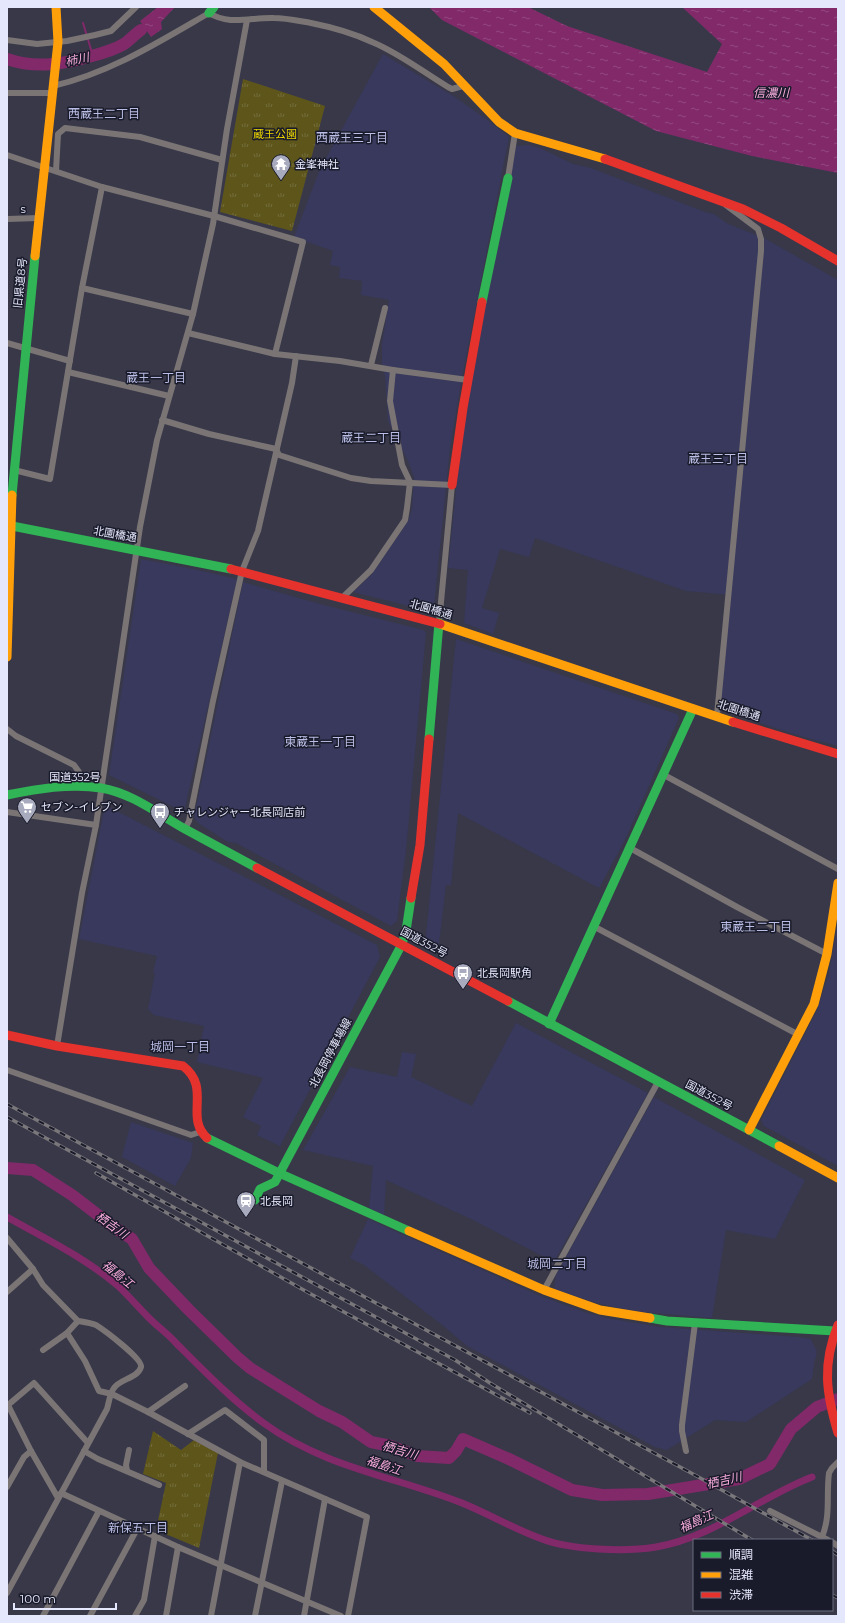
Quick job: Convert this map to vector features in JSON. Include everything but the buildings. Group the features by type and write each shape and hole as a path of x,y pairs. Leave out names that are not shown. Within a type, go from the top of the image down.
{"main road":[{"path":"56,7 58,45"},
{"path":"374,7 428,51 454,75 499,122 515,133 542,142 588,153 722,201 760,217 838,261"},
{"name":"旧県道8号","path":"7,657 8,525 58,45"},
{"path":"452,485 457,445 485,284 508,178"},
{"name":"北園橋通","path":"8,525 242,571 438,623 717,716 838,754"},
{"name":"北長岡停車場線","path":"255,1200 260,1190 275,1182 402,944 406,931 420,845 438,623"},
{"path":"550,1024 593,926 664,775 693,708"},
{"name":"国道352号","path":"7,795 40,789 84,786 102,788 125,795 185,829 838,1178"},
{"path":"749,1130 814,1004 827,954 838,883"},
{"path":"7,1036 57,1046 175,1064 186,1068 192,1073 196,1082 197,1120 200,1132 206,1138 279,1173 451,1250 544,1290 600,1310 650,1319 695,1323 837,1329 825,1375 828,1399 838,1433"}],"street":[{"path":"7,40 27,44 58,45 111,31 136,7"},
{"path":"7,93 53,86 127,60 211,10 218,18 247,20 256,18 275,18 312,23 332,29 377,44 452,89 463,86"},
{"path":"57,1046 82,893 102,788 136,550 148,484 162,420 193,314 214,216 222,160 247,20"},
{"path":"56,171 58,134 65,128 140,137 222,160"},
{"path":"508,178 515,133"},
{"path":"7,155 102,187 214,216 303,242 275,354"},
{"path":"14,470 50,479 82,288 102,187"},
{"path":"717,716 761,251 760,233 758,229 736,214 722,201"},
{"name":"s","path":"7,219 39,218"},
{"path":"82,288 193,314"},
{"path":"371,365 385,308"},
{"path":"188,333 275,354 371,365 393,370 468,380"},
{"path":"7,343 26,347 70,361"},
{"path":"185,829 189,821 213,701 242,571 258,531 292,383 296,356"},
{"path":"341,598 371,570 405,520 410,482 402,465 390,401 393,370"},
{"path":"68,372 169,396"},
{"path":"162,420 209,434 276,449"},
{"path":"276,449 279,455 351,478 371,481 452,485 438,623"},
{"path":"7,729 16,736 74,765 79,772 84,786"},
{"path":"664,775 838,869"},
{"path":"7,812 96,825"},
{"path":"630,848 737,907 827,954"},
{"path":"593,926 799,1035"},
{"path":"7,1070 190,1134 200,1132"},
{"path":"544,1290 658,1082"},
{"path":"7,1238 33,1269 43,1285 78,1321 96,1325 141,1362 139,1371 114,1387 107,1409 7,1593"},
{"path":"7,1292 33,1269"},
{"path":"43,1350 67,1333 78,1321"},
{"path":"686,1452 682,1424 695,1323"},
{"path":"67,1333 85,1361 99,1391 112,1394 148,1412 240,1462 367,1517 348,1616"},
{"path":"88,1443 34,1383 8,1405 31,1451 60,1496 99,1511 178,1547 341,1616"},
{"path":"148,1412 185,1386"},
{"path":"188,1434 225,1410 264,1440 264,1472"},
{"path":"127,1471 126,1465 129,1450"},
{"path":"7,1487 24,1457 31,1451"},
{"path":"84,1451 98,1459 159,1485"},
{"path":"211,1616 240,1462"},
{"path":"770,1511 825,1538 825,1529 829,1510 829,1473 838,1462"},
{"path":"256,1616 282,1481"},
{"path":"304,1616 325,1500"},
{"path":"43,1616 99,1511"},
{"path":"90,1616 137,1529"},
{"path":"135,1616 144,1600 155,1536"},
{"path":"166,1616 178,1547"}],"shaded area":[{"path":"383,54 455,97 509,137 462,378 450,448 434,606 425,610 353,592 372,574 408,521 412,509 414,477 408,461 388,421 385,375 382,365 382,344 389,300 361,295 362,281 339,278 340,267 330,265 333,251 294,237 320,169"},
{"path":"528,145 540,148 573,164 591,168 705,212 714,214 728,224 764,238 838,280 838,746 800,736 726,712 720,703 731,595 686,591 535,538 529,557 500,549 482,608 499,613 493,634 464,623 468,570 448,568 459,462 472,373 516,146"},
{"path":"141,559 237,579 184,812 109,775"},
{"path":"243,582 320,604 424,630 426,633 406,850 397,921 391,926 236,843 228,842 198,823 194,817"},
{"path":"456,639 677,714 679,718 625,840 599,888 458,813 451,885 446,885 438,952 425,945"},
{"path":"105,805 377,945 380,957 280,1146 257,1135 261,1126 243,1117 263,1078 197,1062 204,1026 154,1015 148,1009 155,973 153,972 157,956 79,939"},
{"path":"838,919 838,1166 764,1126 761,1120 817,1010 829,973"},
{"path":"516,1023 648,1093 554,1262 473,1220 386,1180 384,1215 369,1208 373,1166 303,1150 350,1067 397,1077 402,1052 416,1054 411,1077 472,1106"},
{"path":"654,1097 805,1180 775,1239 726,1230 712,1318 642,1312 614,1307 554,1289 556,1275"},
{"path":"131,1122 193,1143 191,1158 175,1186 122,1157"},
{"path":"368,1219 543,1297 587,1313 660,1327 811,1339 817,1352 812,1379 746,1422 715,1420 667,1450 655,1447 467,1346 441,1324 364,1265 350,1258"}],"green space":[{"name":"蔵王公園","path":"243,79 325,106 292,231 220,212"},
{"path":"153,1431 181,1450 194,1440 218,1453 199,1548 156,1530 166,1483 143,1474"}],"water":[{"path":"158,7 175,7 161,22 162,29 151,37 140,21"},
{"name":"信濃川","path":"429,7 528,7 567,26 707,72 722,44 682,7 838,7 838,173 752,156 656,131 442,20"}],"waterway":[{"path":"83,23 93,56"},
{"name":"柿川","path":"7,59 39,65 71,61 100,54 116,48 141,30"},
{"name":"栖吉川","path":"7,1168 33,1170 72,1195 132,1239 149,1268 189,1310 250,1368 319,1411 342,1422 371,1442 391,1446 417,1456 449,1458 456,1451 463,1439 509,1459 572,1490 602,1495 648,1494 739,1479 770,1464 791,1429 817,1407 838,1399"},
{"name":"福島江","path":"7,1217 64,1248 117,1285 230,1396 265,1424 288,1439 311,1451 336,1461 462,1503 521,1531 554,1543 583,1548 614,1550 643,1549 677,1542 716,1526 793,1485 812,1477"}],"railway":[{"path":"7,1104 693,1474 810,1539"},
{"path":"7,1117 455,1360 490,1383 750,1539"},
{"path":"96,1173 309,1293 530,1413"},
{"path":"833,1552 838,1555"},
{"path":"833,1596 838,1598"}],"traffic: fast":[{"path":"209,13 214,7"},
{"path":"482,302 508,178"},
{"path":"12,495 35,256"},
{"path":"7,525 231,569"},
{"path":"429,739 439,623"},
{"path":"549,1024 693,709"},
{"path":"7,795 66,786 101,788 123,794 257,868"},
{"path":"255,1200 260,1189 275,1182 402,944 406,931 411,898"},
{"path":"508,1001 779,1146"},
{"path":"207,1138 279,1173 409,1231"},
{"path":"650,1318 667,1321 835,1331"}],"traffic: slow":[{"path":"35,256 58,42 56,7"},
{"path":"374,7 444,64 499,122 515,133 605,159"},
{"path":"7,657 12,495"},
{"path":"440,624 733,722"},
{"path":"749,1130 814,1004 827,954 838,883"},
{"path":"779,1146 838,1178"},
{"path":"409,1231 544,1290 600,1310 650,1318"}],"traffic: jam":[{"path":"605,159 743,209 781,228 838,261"},
{"path":"452,485 463,408 482,302"},
{"path":"231,569 440,624"},
{"path":"733,722 838,754"},
{"path":"411,898 420,845 429,739"},
{"path":"257,868 508,1001"},
{"path":"7,1035 57,1046 183,1066 191,1075 196,1084 198,1121 201,1130 207,1138"},
{"path":"838,1325 833,1339 828,1366 829,1392 838,1433"}],"place":[{"name":"金峯神社","path":"281,181"},
{"name":"セブン-イレブン","path":"27,824"},
{"name":"チャレンジャー北長岡店前","path":"160,829"},
{"name":"北長岡駅角","path":"463,990"},
{"name":"北長岡","path":"246,1218"}],"district":[{"name":"西蔵王二丁目","path":"104,113"},
{"name":"西蔵王三丁目","path":"352,137"},
{"name":"蔵王一丁目","path":"156,377"},
{"name":"蔵王二丁目","path":"371,437"},
{"name":"蔵王三丁目","path":"718,458"},
{"name":"東蔵王一丁目","path":"320,741"},
{"name":"東蔵王二丁目","path":"756,926"},
{"name":"城岡一丁目","path":"180,1046"},
{"name":"城岡二丁目","path":"557,1263"},
{"name":"新保五丁目","path":"138,1527"}]}
